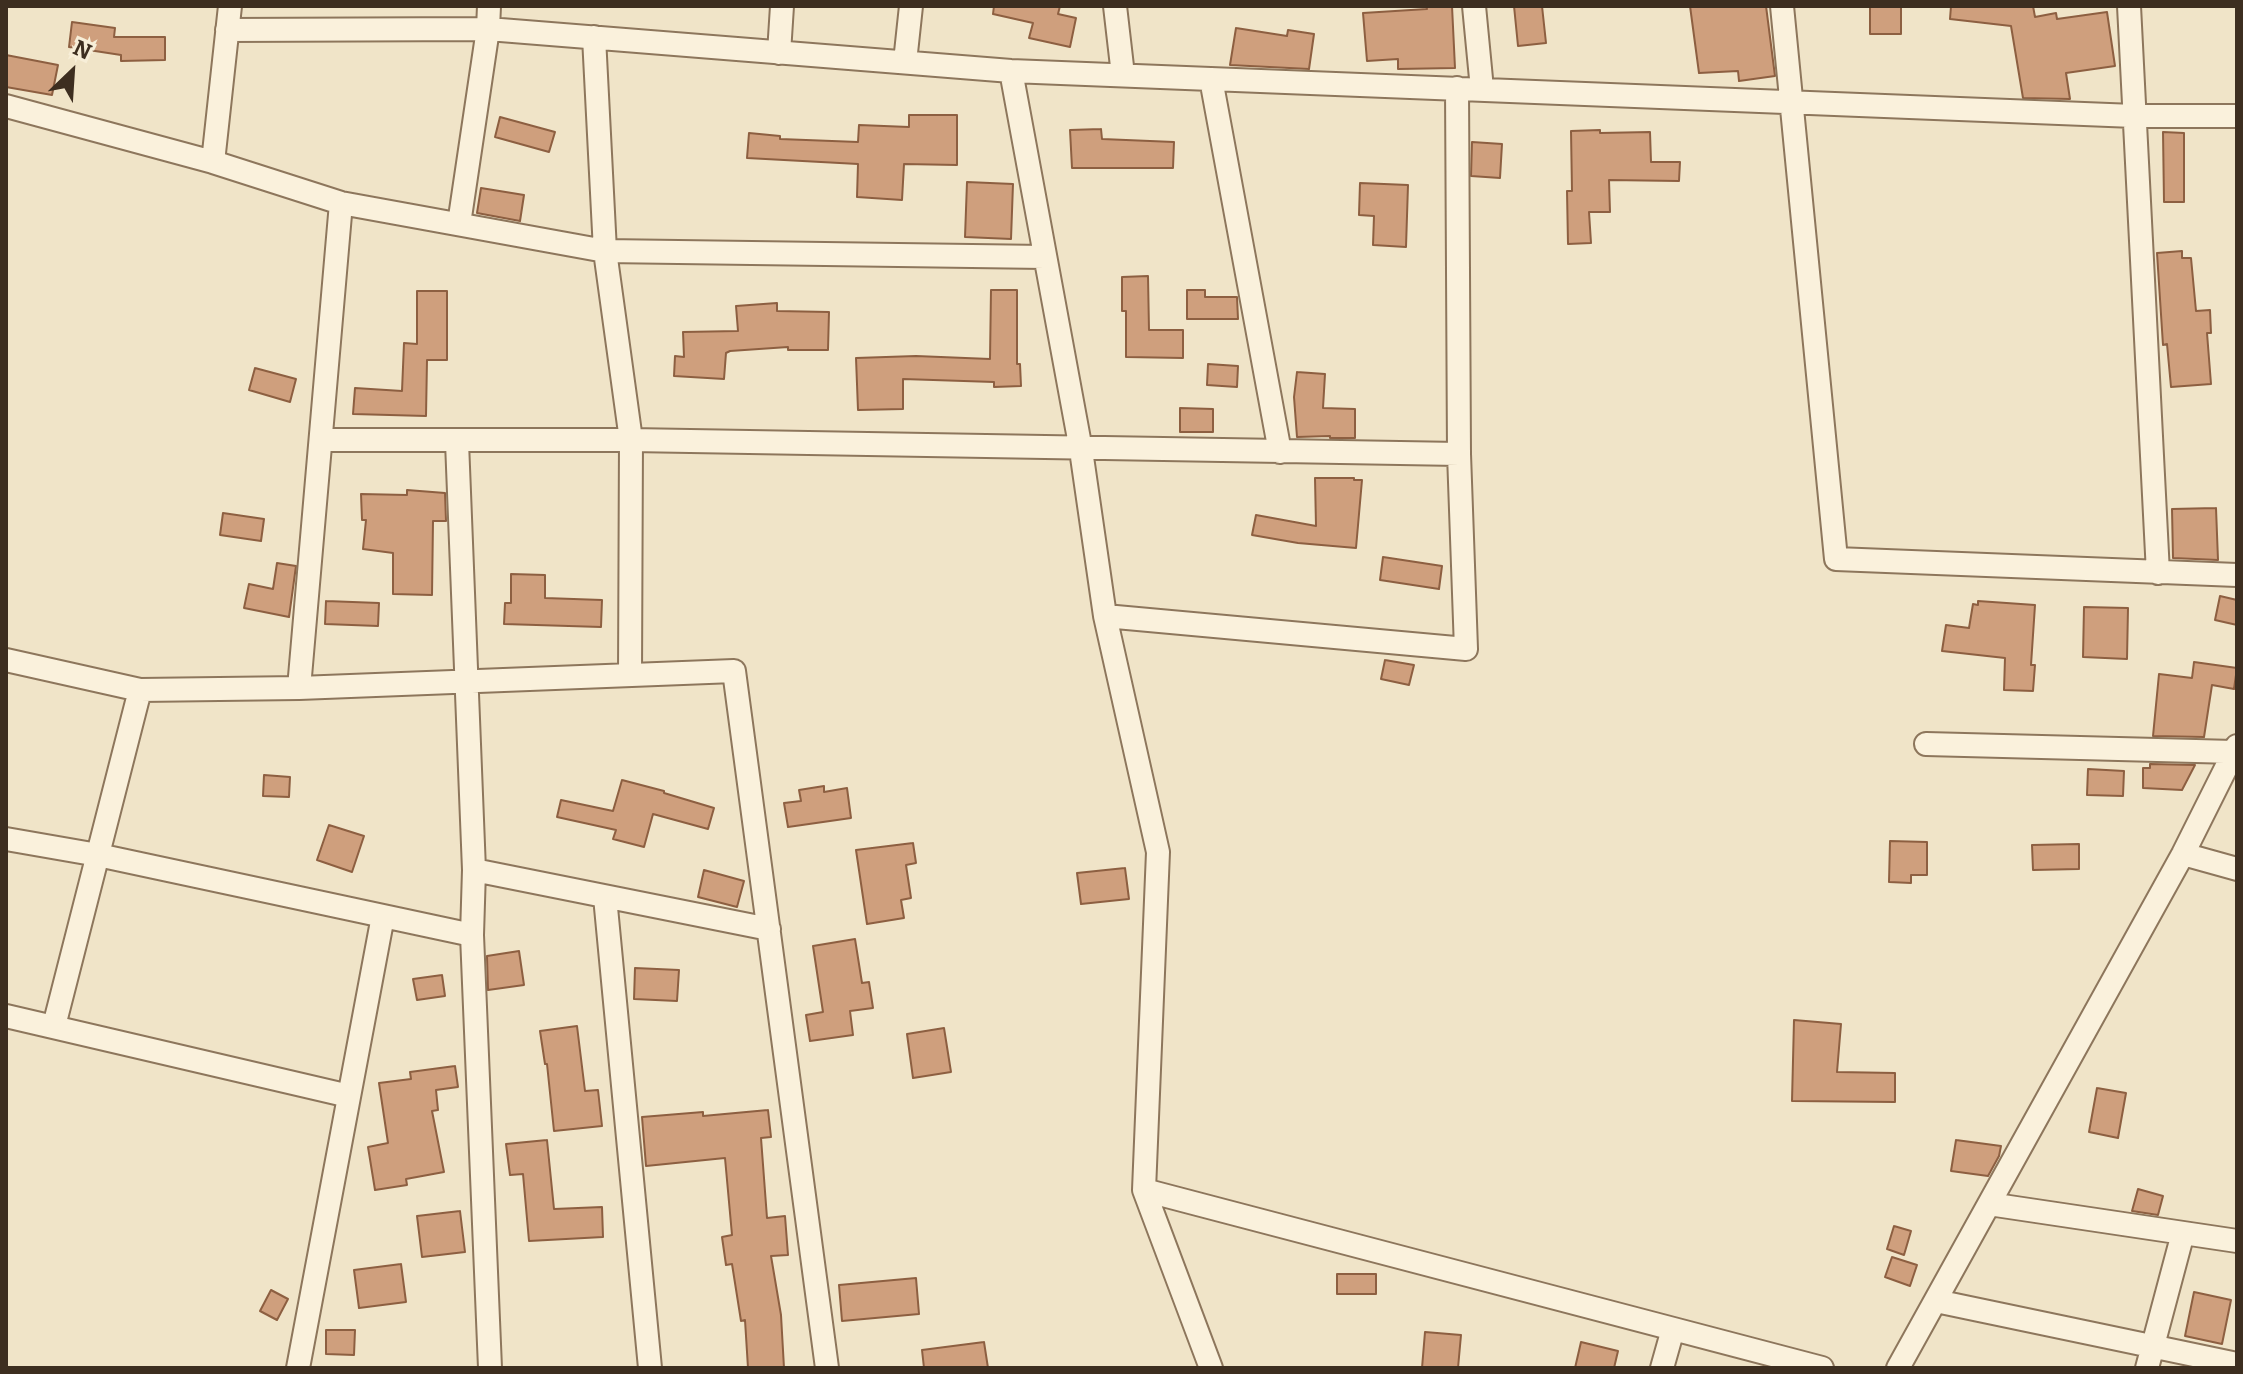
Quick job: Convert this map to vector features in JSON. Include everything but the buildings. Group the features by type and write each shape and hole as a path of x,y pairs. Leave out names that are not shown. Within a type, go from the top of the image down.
{"street":[{"path":"213,162 230,6"},
{"path":"459,224 489,6"},
{"path":"779,53 782,6"},
{"path":"905,62 911,6"},
{"path":"1115,6 1123,75"},
{"path":"1474,6 1482,89"},
{"path":"1782,6 1836,559 2237,575"},
{"path":"2129,6 2158,573"},
{"path":"227,30 488,29 1011,71 2134,116 2237,116"},
{"path":"594,37 605,251 631,440 630,675"},
{"path":"1011,71 1081,450 1105,616 1158,852 1144,1190 1211,1368"},
{"path":"1211,79 1280,452"},
{"path":"1105,616 1466,649 1459,454 1457,88"},
{"path":"6,106 213,162 341,203 605,251 1045,257"},
{"path":"299,688 341,203"},
{"path":"322,440 631,440 1459,454"},
{"path":"457,442 474,870 472,935 490,1368"},
{"path":"6,660 140,690 299,688 734,671 827,1368"},
{"path":"54,1026 140,690"},
{"path":"1898,1368 2183,854 2235,749 1926,744"},
{"path":"6,839 98,855 472,935"},
{"path":"2183,854 2237,869"},
{"path":"474,870 769,929"},
{"path":"605,897 650,1368"},
{"path":"298,1368 383,916"},
{"path":"6,1016 349,1096"},
{"path":"1144,1190 1822,1368"},
{"path":"1989,1204 2237,1241"},
{"path":"2150,1357 2183,1233"},
{"path":"1936,1301 2150,1357 2237,1364"},
{"path":"1662,1368 1673,1329"}]}
